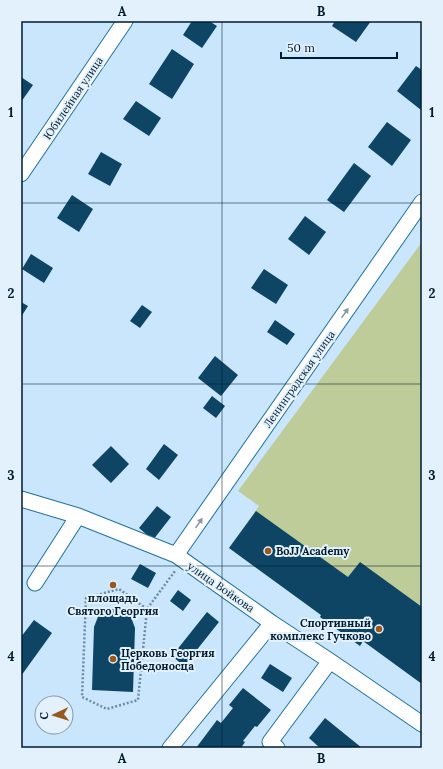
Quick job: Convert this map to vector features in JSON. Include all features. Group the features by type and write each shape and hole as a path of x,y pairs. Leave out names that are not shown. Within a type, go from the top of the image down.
{"street":[{"name":"Юбилейная улица","path":"21,174 125,21"},
{"name":"Ленинградская улица","path":"180,558 422,202"},
{"name":"улица Войкова","path":"21,499 78,516 180,558 272,623 422,724"},
{"path":"35,583 78,516"},
{"path":"170,748 272,623"},
{"path":"277,748 270,742 330,661"}],"path":[{"path":"147,609 119,589 86,598 82,697 107,709 138,700 147,609 180,558"}],"green space":[{"path":"422,242 422,684 363,641 360,646 320,617 321,615 229,548 259,506 238,491"}],"building":[{"path":"192,21 209,21 217,26 202,48 183,35"},
{"path":"335,21 371,21 356,42 332,26"},
{"path":"172,49 194,64 172,99 149,84"},
{"path":"416,66 422,70 421,110 397,91"},
{"path":"21,77 33,85 21,102"},
{"path":"136,101 161,118 149,136 123,119"},
{"path":"387,122 411,140 392,166 368,147"},
{"path":"101,152 122,164 110,186 88,174"},
{"path":"354,163 371,176 344,212 327,200"},
{"path":"72,195 93,209 79,232 57,218"},
{"path":"305,216 326,232 309,255 288,239"},
{"path":"31,254 53,268 44,283 22,269"},
{"path":"264,269 288,285 276,304 251,288"},
{"path":"21,302 28,306 21,317"},
{"path":"142,305 152,312 140,328 130,321"},
{"path":"275,320 295,334 287,345 267,332"},
{"path":"215,356 238,375 221,396 198,378"},
{"path":"212,396 225,406 216,418 203,408"},
{"path":"164,444 178,455 159,480 146,469"},
{"path":"111,446 129,464 111,483 92,465"},
{"path":"157,506 171,517 153,540 139,528"},
{"path":"256,511 348,577 360,562 422,607 422,684 363,641 360,646 320,617 321,615 229,548"},
{"path":"140,564 156,573 148,588 131,579"},
{"path":"178,590 191,600 183,611 170,601"},
{"name":"Церковь Георгия Победоносца","path":"101,609 128,609 135,628 133,692 92,690 94,627"},
{"path":"207,612 219,622 184,666 172,656"},
{"path":"34,620 52,633 21,676 21,637"},
{"path":"270,664 292,678 283,692 261,678"},
{"path":"243,688 271,710 243,741 245,742 241,748 196,748 217,720 221,723 233,708 229,705"},
{"path":"325,718 362,748 320,748 309,738"}],"place":[{"name":"BoJJ Academy","path":"268,551"},
{"name":"площадь Святого Георгия","path":"113,585"},
{"name":"Спортивный комплекс Гучково","path":"379,629"},
{"name":"Церковь Георгия Победоносца","path":"113,659"}]}
